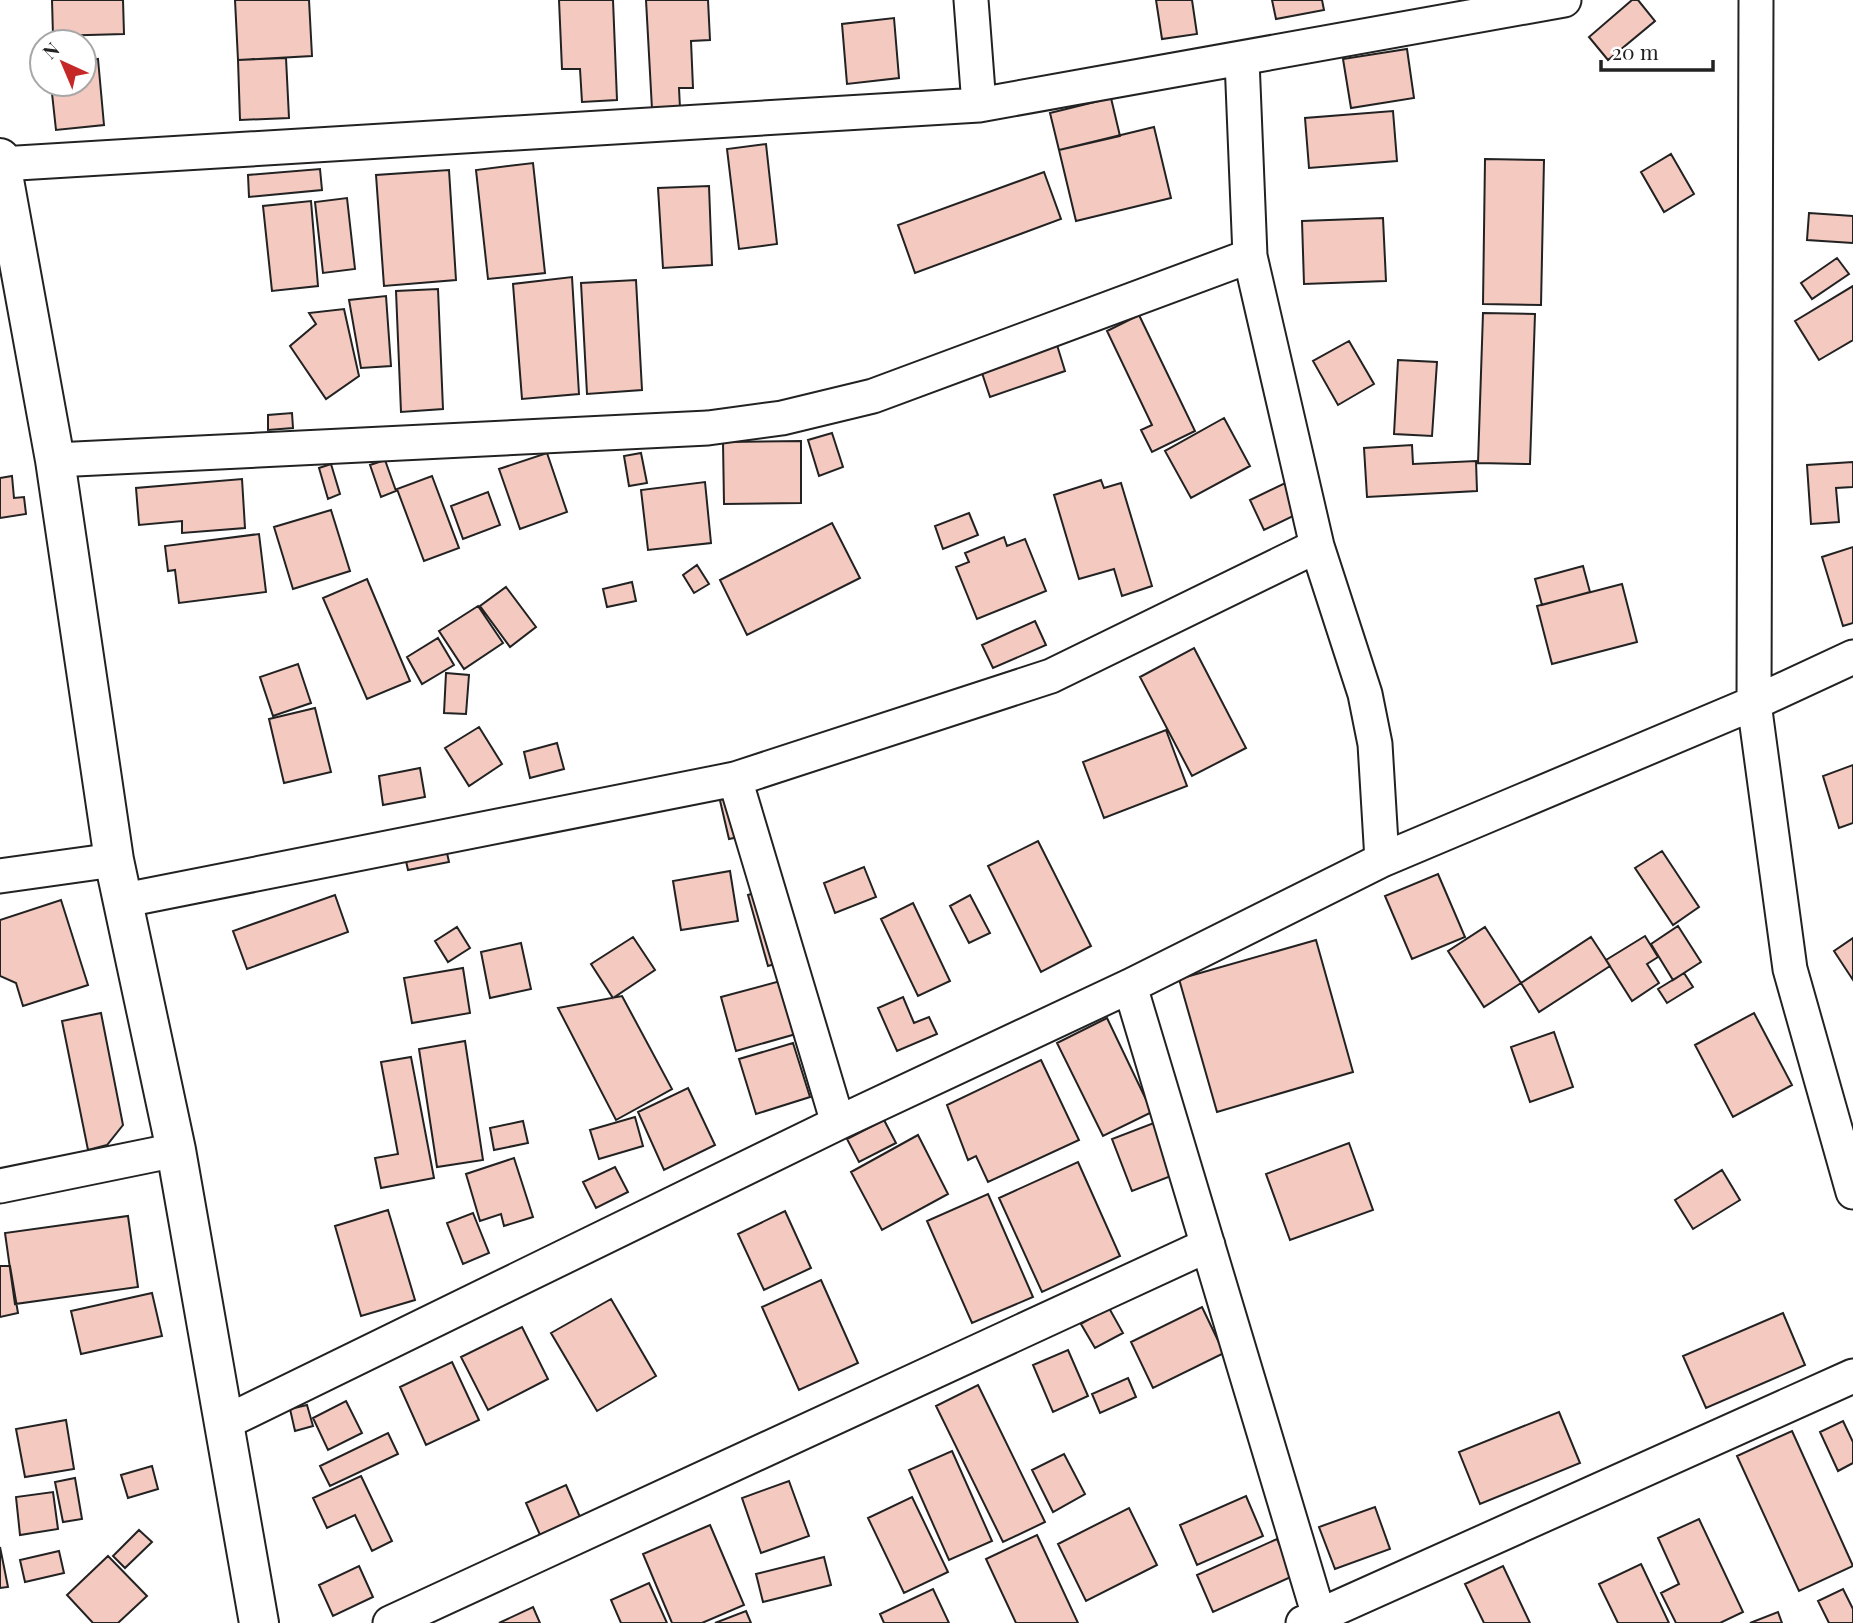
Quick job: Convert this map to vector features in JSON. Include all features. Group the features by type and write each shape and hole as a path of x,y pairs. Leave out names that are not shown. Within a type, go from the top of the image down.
{"street":[{"path":"971,0 979,105"},
{"path":"1,164 979,105 1242,60 1564,0"},
{"path":"1756,0 1754,703 1790,969 1853,1192"},
{"path":"1242,60 1250,256 1317,546 1365,694 1375,744 1382,860"},
{"path":"0,158 55,460 114,860 125,900 176,1150 226,1422 259,1623"},
{"path":"55,460 708,428 782,418 873,396 1250,256"},
{"path":"125,900 735,779 1051,676 1317,546"},
{"path":"226,1422 838,1123 1130,986 1382,860 1754,703 1853,657"},
{"path":"735,779 838,1123"},
{"path":"0,876 114,860"},
{"path":"1130,986 1208,1245 1311,1620 1853,1376"},
{"path":"0,1186 176,1150"},
{"path":"390,1623 1208,1245"}],"building":[{"path":"52,0 123,0 124,34 98,35 98,28 53,28"},
{"path":"235,0 309,0 312,56 238,60"},
{"path":"559,0 613,0 617,100 582,102 580,69 562,69"},
{"path":"646,0 708,0 710,40 691,41 693,88 679,88 680,108 652,109"},
{"path":"1156,0 1192,0 1197,34 1162,39"},
{"path":"1272,0 1322,0 1324,10 1276,19"},
{"path":"1632,0 1638,0 1655,21 1608,60 1589,37"},
{"path":"894,18 899,78 847,84 842,24"},
{"path":"1407,49 1414,98 1351,108 1343,59"},
{"path":"286,58 289,118 240,120 238,60"},
{"path":"98,59 104,125 56,130 53,98 98,98"},
{"path":"1111,98 1120,136 1059,150 1050,113"},
{"path":"1393,111 1397,161 1309,168 1305,118"},
{"path":"1154,127 1171,198 1076,221 1059,150"},
{"path":"766,144 777,244 739,249 727,149"},
{"path":"1671,154 1694,194 1664,212 1641,172"},
{"path":"1485,159 1544,160 1541,305 1483,304"},
{"path":"533,163 545,273 488,279 476,170"},
{"path":"320,169 322,190 249,197 248,175"},
{"path":"449,170 456,280 384,286 376,175"},
{"path":"1044,172 1061,219 915,273 898,225"},
{"path":"709,186 712,265 663,268 658,188"},
{"path":"347,198 355,269 323,273 315,202"},
{"path":"311,201 318,286 272,291 263,206"},
{"path":"1809,213 1853,216 1853,243 1807,240"},
{"path":"1383,218 1386,281 1304,284 1302,221"},
{"path":"1837,258 1849,274 1812,299 1801,283"},
{"path":"572,277 579,394 522,399 513,284"},
{"path":"636,280 642,390 587,394 581,283"},
{"path":"1853,286 1853,340 1819,360 1795,321"},
{"path":"438,289 443,409 401,412 396,291"},
{"path":"386,296 391,366 361,368 349,300"},
{"path":"344,309 359,376 326,399 290,346 316,324 309,313"},
{"path":"1483,313 1535,314 1530,464 1478,463"},
{"path":"1139,315 1195,431 1152,452 1141,430 1152,425 1107,331"},
{"path":"1349,341 1374,384 1338,405 1313,361"},
{"path":"1057,345 1065,371 990,397 981,370"},
{"path":"1398,360 1437,362 1432,436 1394,434"},
{"path":"292,413 293,428 268,430 268,415"},
{"path":"1224,418 1250,466 1191,498 1165,451"},
{"path":"832,433 843,467 819,476 808,440"},
{"path":"801,441 801,503 724,504 723,442"},
{"path":"1412,445 1413,464 1476,461 1477,491 1367,497 1364,448"},
{"path":"547,453 567,512 520,529 499,469"},
{"path":"641,453 647,483 629,486 624,456"},
{"path":"385,460 396,491 381,497 370,465"},
{"path":"1853,462 1853,487 1836,488 1839,522 1811,524 1807,465"},
{"path":"331,464 340,494 328,499 319,468"},
{"path":"1304,474 1318,504 1264,530 1250,500"},
{"path":"12,476 14,498 24,497 26,514 0,518 0,478"},
{"path":"432,476 459,548 424,561 397,489"},
{"path":"242,479 245,528 182,533 182,521 139,525 136,488"},
{"path":"1101,480 1104,488 1121,483 1152,586 1122,596 1114,569 1079,579 1054,495"},
{"path":"705,482 711,543 648,550 641,490"},
{"path":"488,492 500,525 463,539 451,506"},
{"path":"331,510 350,571 293,589 274,527"},
{"path":"969,513 978,535 943,549 935,526"},
{"path":"832,523 860,578 747,635 720,580"},
{"path":"259,534 266,592 179,603 175,570 168,571 165,546"},
{"path":"1004,537 1007,546 1025,539 1046,591 977,619 956,567 969,562 965,553"},
{"path":"1853,547 1853,623 1843,626 1822,557"},
{"path":"697,565 709,584 694,593 683,575"},
{"path":"1583,566 1590,592 1542,605 1535,579"},
{"path":"367,579 410,681 367,699 323,598"},
{"path":"632,582 636,601 607,607 603,589"},
{"path":"1622,584 1637,642 1552,664 1537,606"},
{"path":"506,587 536,627 510,647 480,606"},
{"path":"478,606 503,643 464,669 439,631"},
{"path":"1035,621 1046,645 993,668 982,645"},
{"path":"438,638 454,665 422,684 407,657"},
{"path":"1194,648 1246,748 1192,776 1140,677"},
{"path":"298,664 311,703 273,716 260,677"},
{"path":"446,673 469,675 466,714 444,713"},
{"path":"315,708 331,772 284,783 269,719"},
{"path":"479,727 502,764 469,786 445,748"},
{"path":"1166,730 1187,786 1104,818 1083,762"},
{"path":"557,743 564,769 530,778 524,752"},
{"path":"1853,765 1853,823 1839,828 1823,776"},
{"path":"420,768 425,797 383,805 379,776"},
{"path":"742,786 753,834 729,839 718,792"},
{"path":"1038,841 1091,946 1041,972 988,866"},
{"path":"445,844 449,862 408,870 404,852"},
{"path":"1662,851 1699,907 1673,925 1635,868"},
{"path":"864,867 876,897 835,913 824,883"},
{"path":"730,871 738,921 681,930 673,881"},
{"path":"1438,874 1465,937 1412,959 1385,896"},
{"path":"771,888 792,959 768,966 748,895"},
{"path":"335,895 348,932 247,969 233,931"},
{"path":"970,895 990,933 969,943 950,906"},
{"path":"61,900 88,985 23,1006 16,983 0,976 0,920"},
{"path":"913,903 950,981 918,996 881,919"},
{"path":"1678,926 1701,962 1673,980 1651,944"},
{"path":"457,927 470,948 448,962 435,941"},
{"path":"1485,927 1521,983 1484,1007 1448,951"},
{"path":"1645,936 1658,957 1647,964 1659,983 1632,1001 1606,960"},
{"path":"633,937 655,970 613,998 591,964"},
{"path":"1591,937 1610,966 1539,1012 1521,983"},
{"path":"1853,938 1853,980 1834,951"},
{"path":"1316,940 1353,1072 1217,1112 1179,979"},
{"path":"521,943 531,989 490,998 481,952"},
{"path":"463,968 470,1013 412,1023 404,978"},
{"path":"1684,973 1693,987 1667,1003 1658,989"},
{"path":"788,979 803,1032 736,1051 721,997"},
{"path":"622,996 672,1089 616,1120 558,1008"},
{"path":"903,997 914,1023 929,1017 937,1034 897,1051 878,1008"},
{"path":"101,1013 123,1125 107,1145 88,1150 62,1021"},
{"path":"1754,1013 1792,1085 1733,1117 1695,1045"},
{"path":"1107,1018 1152,1112 1103,1136 1057,1043"},
{"path":"1554,1032 1573,1087 1530,1102 1511,1047"},
{"path":"465,1041 483,1160 437,1167 419,1049"},
{"path":"793,1043 810,1097 756,1114 739,1059"},
{"path":"411,1057 434,1178 381,1188 375,1158 398,1154 381,1062"},
{"path":"1041,1060 1079,1140 988,1182 976,1156 968,1160 947,1105"},
{"path":"688,1088 715,1145 664,1170 638,1112"},
{"path":"635,1117 643,1146 599,1159 590,1130"},
{"path":"884,1120 896,1143 859,1162 847,1139"},
{"path":"523,1121 528,1143 494,1150 490,1128"},
{"path":"1159,1121 1179,1173 1132,1191 1112,1139"},
{"path":"918,1135 948,1194 882,1230 851,1172"},
{"path":"1349,1143 1373,1210 1290,1240 1266,1174"},
{"path":"514,1158 533,1217 504,1226 501,1214 480,1221 466,1174"},
{"path":"1078,1162 1120,1256 1042,1292 999,1198"},
{"path":"615,1167 628,1192 596,1208 583,1182"},
{"path":"1722,1170 1740,1200 1693,1229 1675,1200"},
{"path":"988,1194 1033,1297 972,1323 927,1221"},
{"path":"388,1210 415,1300 361,1316 335,1226"},
{"path":"785,1211 811,1268 764,1290 738,1234"},
{"path":"473,1213 489,1253 463,1264 447,1223"},
{"path":"128,1216 138,1287 15,1304 5,1233"},
{"path":"0,1266 10,1266 18,1313 0,1317"},
{"path":"821,1280 858,1363 799,1390 762,1307"},
{"path":"152,1293 162,1336 81,1354 71,1311"},
{"path":"611,1299 656,1376 597,1411 551,1333"},
{"path":"1202,1307 1224,1353 1153,1388 1131,1342"},
{"path":"1109,1308 1123,1333 1095,1348 1081,1324"},
{"path":"1783,1313 1805,1365 1706,1408 1683,1356"},
{"path":"522,1327 548,1379 488,1410 461,1357"},
{"path":"1068,1350 1088,1396 1053,1412 1033,1365"},
{"path":"452,1362 479,1420 426,1445 400,1387"},
{"path":"1128,1378 1136,1397 1100,1413 1092,1394"},
{"path":"978,1385 1045,1522 1003,1542 936,1406"},
{"path":"346,1401 362,1433 328,1450 313,1418"},
{"path":"307,1405 313,1426 295,1431 290,1409"},
{"path":"1559,1412 1580,1463 1480,1504 1459,1452"},
{"path":"66,1420 74,1469 25,1477 16,1429"},
{"path":"1843,1421 1853,1442 1853,1463 1838,1471 1820,1432"},
{"path":"1792,1431 1853,1566 1799,1591 1737,1456"},
{"path":"388,1433 398,1454 330,1486 320,1466"},
{"path":"952,1451 992,1541 949,1560 909,1470"},
{"path":"1064,1454 1085,1494 1053,1512 1032,1470"},
{"path":"152,1466 158,1489 128,1498 121,1475"},
{"path":"361,1476 392,1541 372,1551 355,1515 327,1528 313,1498"},
{"path":"75,1478 82,1519 63,1522 55,1482"},
{"path":"789,1481 809,1536 761,1553 742,1498"},
{"path":"566,1485 580,1517 540,1535 526,1503"},
{"path":"53,1492 58,1529 20,1535 16,1497"},
{"path":"1246,1496 1263,1536 1197,1565 1180,1525"},
{"path":"912,1497 948,1572 904,1593 868,1518"},
{"path":"1375,1507 1390,1549 1335,1569 1319,1527"},
{"path":"1129,1508 1157,1565 1086,1601 1058,1544"},
{"path":"1699,1519 1743,1612 1720,1623 1676,1623 1661,1593 1679,1584 1658,1538"},
{"path":"710,1525 744,1605 702,1623 672,1623 643,1554"},
{"path":"139,1530 152,1542 125,1568 113,1556"},
{"path":"1037,1535 1078,1623 1016,1623 986,1559"},
{"path":"1277,1539 1293,1576 1213,1612 1197,1575"},
{"path":"0,1547 8,1587 0,1588"},
{"path":"59,1551 64,1573 25,1582 20,1560"},
{"path":"108,1556 147,1596 118,1623 93,1623 67,1595"},
{"path":"824,1557 831,1585 763,1602 756,1574"},
{"path":"1641,1564 1669,1623 1618,1623 1599,1584"},
{"path":"359,1566 373,1597 333,1616 319,1585"},
{"path":"1503,1566 1530,1623 1484,1623 1465,1584"},
{"path":"649,1583 667,1623 621,1623 611,1600"},
{"path":"933,1589 949,1623 884,1623 880,1614"},
{"path":"1843,1589 1853,1609 1853,1623 1829,1623 1818,1601"},
{"path":"533,1607 540,1623 499,1623"},
{"path":"746,1611 751,1623 715,1623"},
{"path":"1778,1612 1782,1623 1750,1623"}]}
